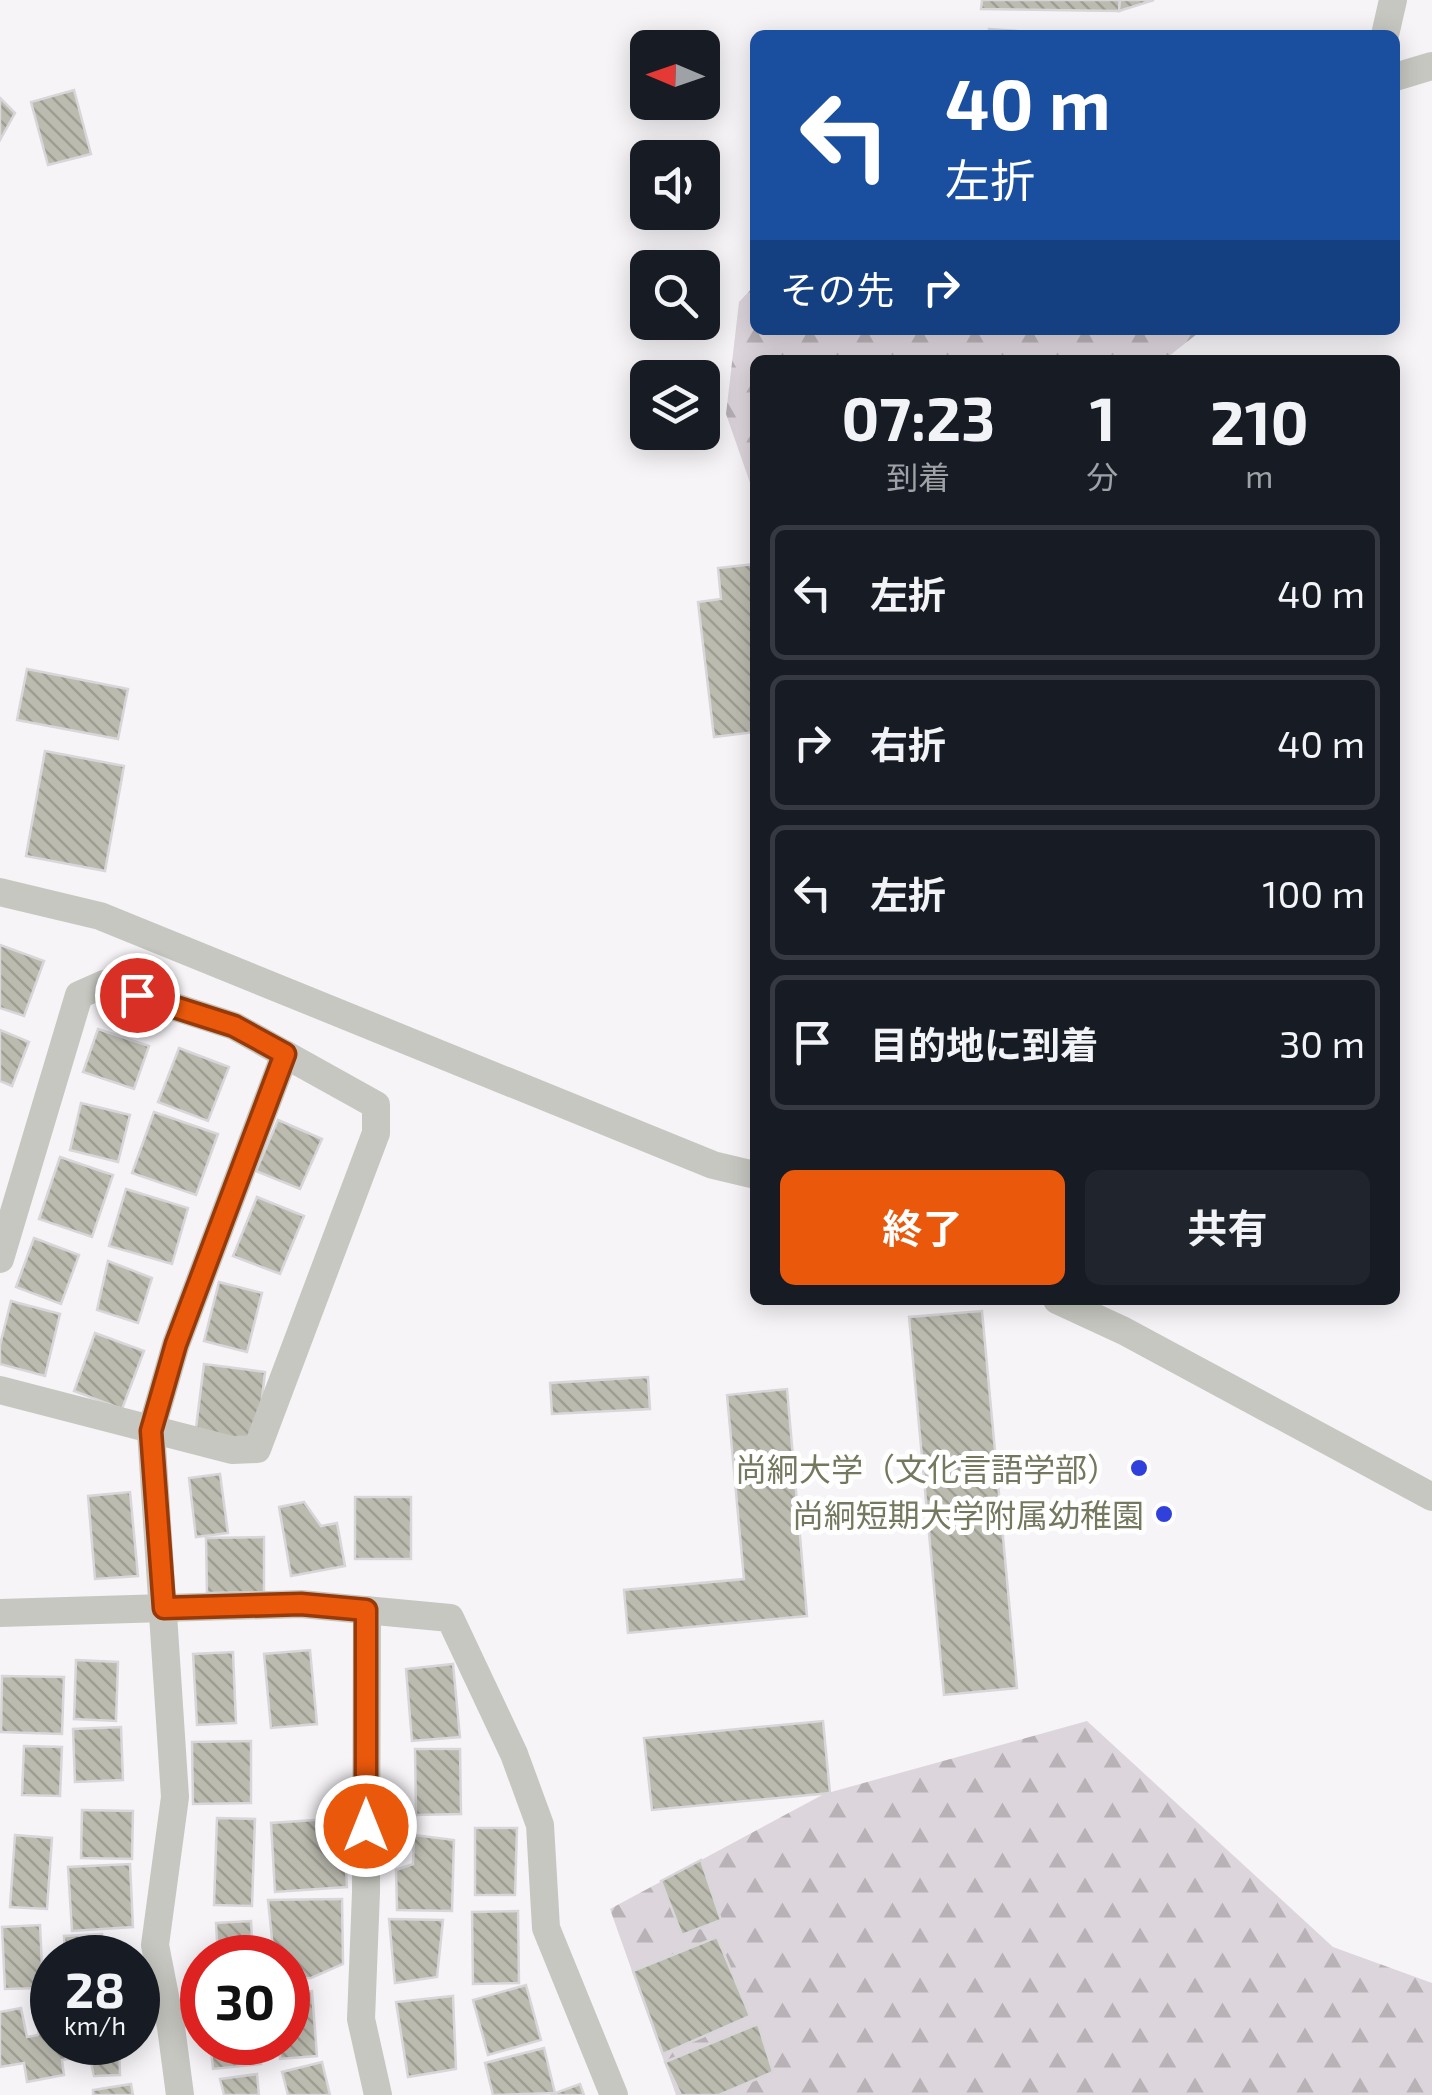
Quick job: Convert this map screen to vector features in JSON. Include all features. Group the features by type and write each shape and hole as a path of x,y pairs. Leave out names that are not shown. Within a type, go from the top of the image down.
{"street":[{"path":"1385,30 1393,0"},
{"path":"1400,75 1432,66"},
{"path":"0,892 100,916 713,1165 750,1174"},
{"path":"0,1259 79,995 104,984 234,1026 376,1104 376,1134 257,1449 232,1450 0,1390"},
{"path":"180,2095 155,1945 175,1797 151,1431 176,1344 285,1054"},
{"path":"1068,1305 1142,1340 1432,1497"},
{"path":"0,1613 301,1604 450,1618 514,1754 540,1826 546,1928 614,2095"},
{"path":"366,1610 362,2019 378,2095"}],"green space":[{"path":"750,290 750,335 1196,335 1170,355 750,355 750,483 726,414 739,302"},
{"path":"1087,1721 1333,1947 1432,1983 1432,2095 676,2095 610,1909 824,1794"}],"building":[{"path":"982,0 1120,0 1119,11 981,9"},
{"path":"1120,0 1154,0 1119,11"},
{"path":"74,90 91,154 48,165 31,102"},
{"path":"0,98 15,113 0,140"},
{"path":"750,565 750,733 714,737 698,602 721,599 718,568"},
{"path":"27,669 128,689 118,739 17,720"},
{"path":"45,751 124,766 105,871 26,856"},
{"path":"0,945 44,961 24,1016 0,1008"},
{"path":"98,1029 149,1046 134,1089 83,1072"},
{"path":"0,1030 29,1042 12,1086 0,1081"},
{"path":"179,1048 229,1067 208,1121 158,1102"},
{"path":"81,1103 130,1115 118,1162 70,1150"},
{"path":"154,1112 218,1134 196,1195 132,1173"},
{"path":"278,1120 322,1139 300,1189 256,1171"},
{"path":"60,1157 113,1175 92,1237 39,1219"},
{"path":"126,1189 188,1208 172,1264 109,1246"},
{"path":"257,1197 304,1216 280,1274 233,1256"},
{"path":"34,1238 79,1255 61,1304 16,1287"},
{"path":"108,1261 152,1278 138,1323 97,1310"},
{"path":"219,1282 262,1293 247,1352 204,1341"},
{"path":"11,1301 60,1314 45,1376 0,1364 0,1345"},
{"path":"982,1311 1017,1688 944,1695 909,1317"},
{"path":"95,1333 144,1351 122,1409 74,1391"},
{"path":"204,1364 265,1372 257,1443 195,1436"},
{"path":"648,1377 650,1409 552,1414 550,1383"},
{"path":"787,1389 807,1616 628,1633 624,1590 744,1579 727,1395"},
{"path":"220,1474 228,1533 196,1537 189,1478"},
{"path":"130,1492 138,1576 95,1579 88,1496"},
{"path":"355,1497 411,1497 411,1559 355,1559"},
{"path":"304,1502 321,1526 337,1523 345,1566 291,1576 279,1507"},
{"path":"264,1537 264,1592 207,1593 206,1538"},
{"path":"310,1650 317,1724 271,1728 264,1654"},
{"path":"233,1652 236,1723 197,1725 193,1654"},
{"path":"76,1660 118,1662 116,1721 74,1719"},
{"path":"453,1664 460,1737 412,1741 406,1669"},
{"path":"2,1676 64,1677 62,1734 1,1732"},
{"path":"823,1721 830,1793 652,1810 644,1738"},
{"path":"121,1727 123,1780 75,1782 73,1729"},
{"path":"251,1741 251,1803 193,1804 192,1742"},
{"path":"24,1746 62,1747 60,1796 22,1795"},
{"path":"415,1749 460,1749 461,1814 416,1815"},
{"path":"82,1810 133,1811 132,1859 81,1858"},
{"path":"217,1818 255,1819 252,1906 214,1905"},
{"path":"343,1818 347,1887 275,1892 271,1823"},
{"path":"475,1828 517,1828 515,1895 475,1895"},
{"path":"15,1835 52,1838 47,1909 10,1907"},
{"path":"414,1835 454,1840 452,1911 397,1910 396,1870 413,1864"},
{"path":"701,1860 721,1920 682,1935 661,1881"},
{"path":"130,1864 133,1927 72,1931 68,1867"},
{"path":"342,1899 343,1964 310,1978 310,1935 272,1935 268,1900"},
{"path":"518,1911 519,1983 473,1984 472,1912"},
{"path":"389,1919 443,1920 437,1977 395,1983"},
{"path":"251,1921 252,1935 217,1935 216,1923"},
{"path":"40,1925 40,1935 30,1935 30,1988 5,1989 2,1927"},
{"path":"717,1937 750,2016 663,2054 633,1971"},
{"path":"526,1985 541,2040 488,2055 473,2000"},
{"path":"310,1991 317,2056 310,2057"},
{"path":"453,1996 456,2069 408,2077 396,2002"},
{"path":"21,2008 27,2037 30,2036 30,2065 63,2065 64,2075 27,2082 24,2063 0,2067 0,2012"},
{"path":"758,2024 773,2072 719,2095 681,2095 665,2062"},
{"path":"544,2048 555,2093 493,2095 485,2063"},
{"path":"322,2062 330,2095 288,2095 282,2072"},
{"path":"91,2065 120,2065 120,2075 94,2076"},
{"path":"213,2065 251,2065 213,2069"},
{"path":"257,2074 259,2095 224,2095 220,2079"},
{"path":"131,2084 133,2095 93,2095 93,2090"},
{"path":"580,2084 584,2095 550,2095"}],"place":[{"name":"尚絅大学（文化言語学部）","path":"1139,1468"},
{"name":"尚絅短期大学附属幼稚園","path":"1164,1514"}],"route":[{"path":"137,995 234,1026 285,1054 176,1344 151,1431 164,1608 301,1604 366,1610 366,1826"}]}
